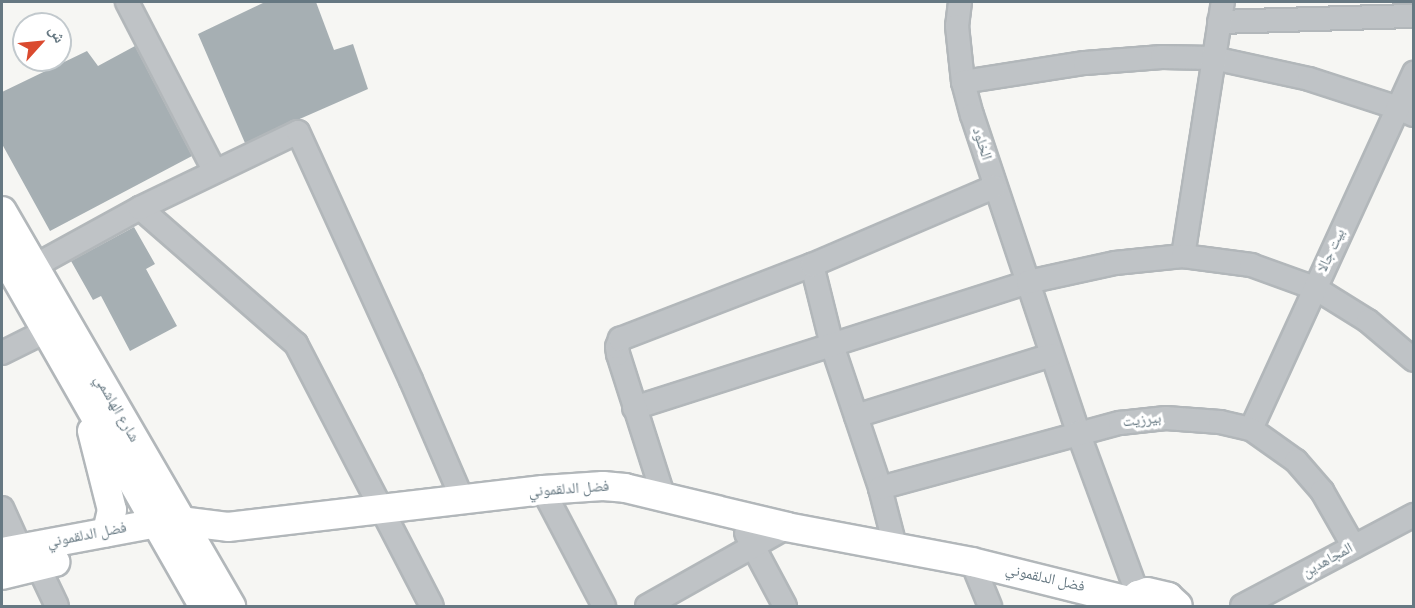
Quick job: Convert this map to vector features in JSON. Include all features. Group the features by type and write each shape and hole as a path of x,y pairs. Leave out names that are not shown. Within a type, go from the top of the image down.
{"main road":[{"name":"شارع الهاشمي","path":"2,211 17,266 46,332 85,403 171,527 231,606"},
{"name":"شارع الهاشمي","path":"17,266 171,527 203,606"},
{"path":"85,403 112,510 107,532"},
{"name":"فضل الدلقموني","path":"20,556 107,532 171,527 228,527 543,490 603,486 625,488 788,527 972,562 1130,601 1158,593 1168,597 1178,606"},
{"path":"2,575 20,556 171,527"}],"street":[{"path":"127,2 214,170"},
{"name":"الخلود","path":"960,2 957,26 963,82 994,187 1078,432 1130,601"},
{"path":"1183,256 1221,12 1413,16"},
{"path":"963,82 1085,63 1162,57 1213,58 1309,79 1406,112"},
{"name":"بيت جالا","path":"1251,429 1315,288 1406,112 1413,73"},
{"path":"17,266 214,170 298,132 411,380 463,501"},
{"path":"664,498 616,347 620,339 812,265 994,187"},
{"path":"140,208 296,344 432,606"},
{"path":"634,408 1028,282 1115,263 1183,256 1251,265 1315,288 1368,321 1413,360"},
{"path":"812,265 832,345 880,488 895,546"},
{"path":"2,353 46,332"},
{"path":"856,416 1052,355"},
{"name":"بيرزيت","path":"880,488 1078,432 1120,423 1166,418 1220,422 1251,429 1280,449 1309,474 1354,547"},
{"path":"543,490 604,606"},
{"path":"2,508 20,556 57,606"},
{"name":"المجاهدين","path":"1242,606 1413,515"},
{"path":"737,516 785,606"},
{"path":"647,606 788,527"},
{"path":"972,562 990,606"},
{"path":"1278,606 1294,580"}],"building":[{"path":"265,2 316,2 334,50 353,44 368,89 245,143 198,34"},
{"path":"135,46 192,156 50,231 2,144 2,92 43,72 72,72 72,58 87,51 98,66"},
{"path":"134,227 155,264 146,269 177,326 130,351 101,296 93,300 71,261"}]}
